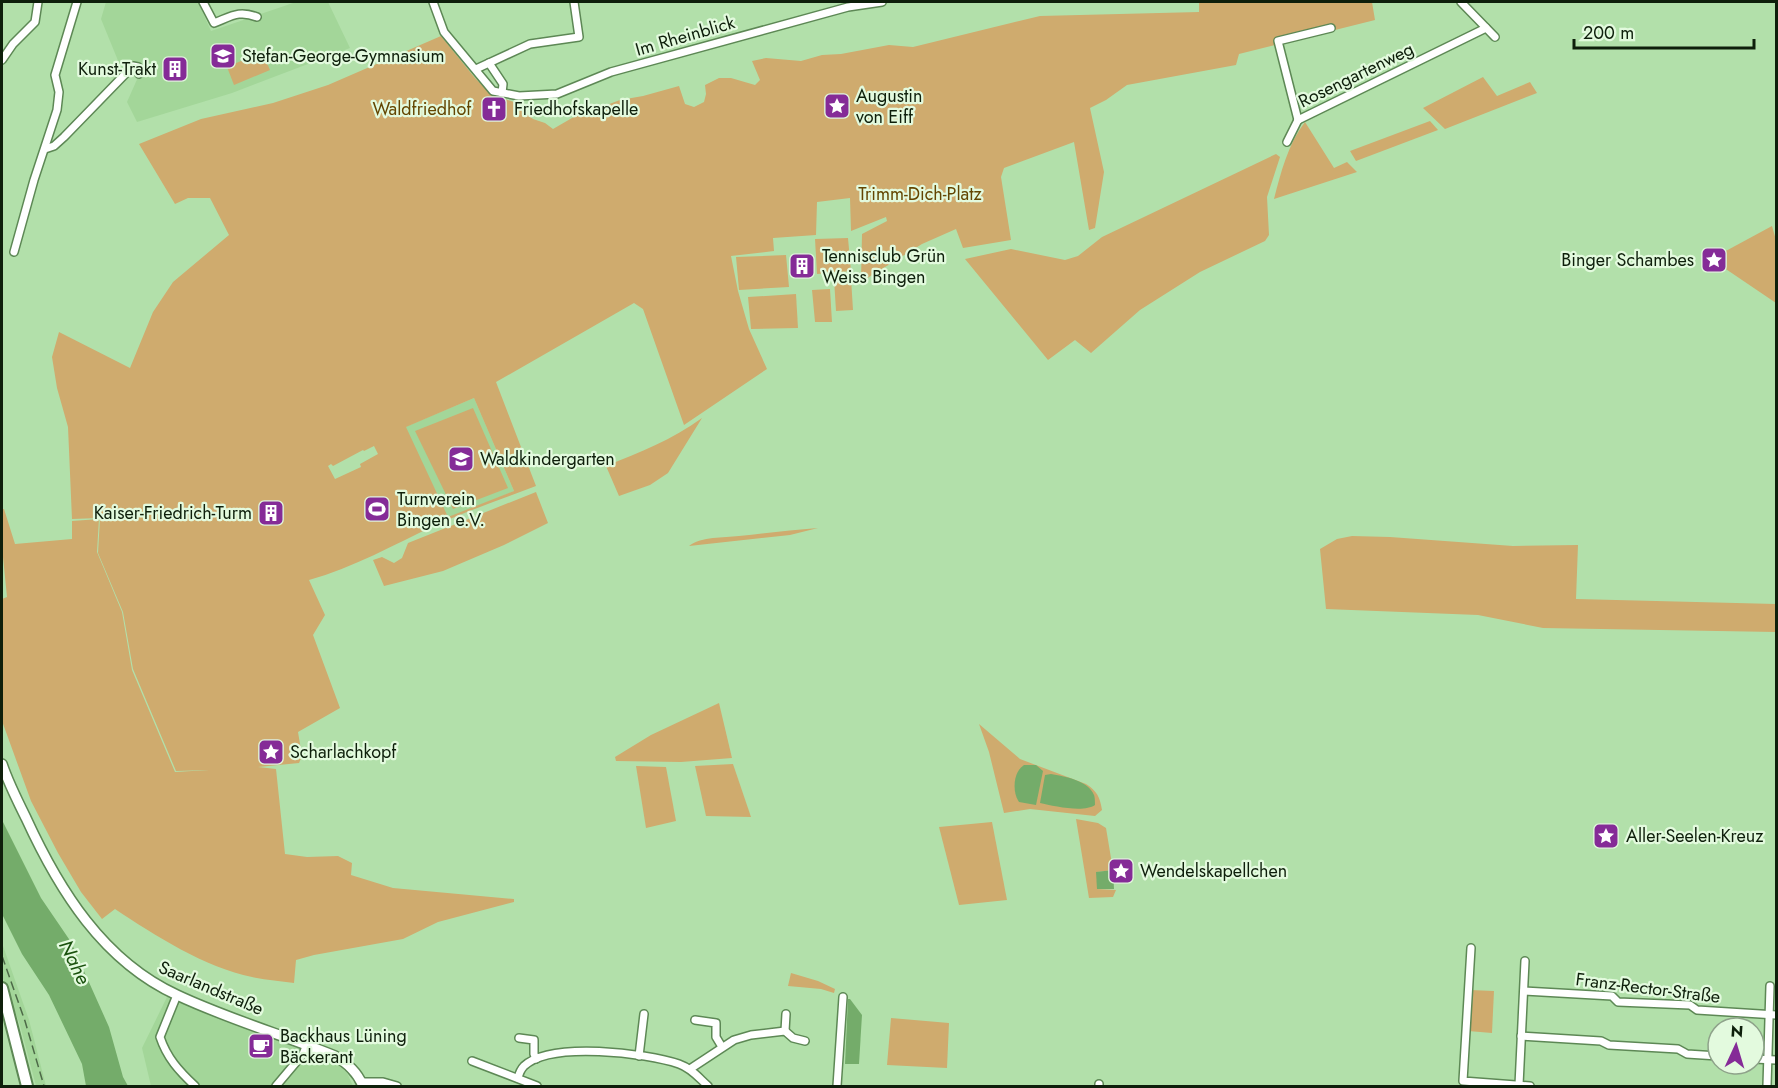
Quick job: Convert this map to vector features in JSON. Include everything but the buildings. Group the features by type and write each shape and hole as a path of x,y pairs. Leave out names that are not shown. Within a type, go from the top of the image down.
{"main road":[{"name":"Saarlandstraße","path":"2,764 42,853 84,919 105,944 127,964 177,995 307,1044 343,1061 356,1073 362,1084"},
{"path":"2,988 27,1086"}],"street":[{"path":"2,60 13,44 35,22 38,2"},
{"path":"14,252 57,110 59,92 55,75 77,2"},
{"path":"203,2 214,23 246,13 257,17"},
{"path":"433,2 444,32 493,91 502,93 503,84 489,63"},
{"path":"476,69 530,44 579,37 574,2"},
{"name":"Im Rheinblick","path":"502,93 533,96 557,93 611,72 848,7 882,2"},
{"path":"1461,2 1495,37"},
{"path":"211,17 219,12"},
{"name":"Rosengartenweg","path":"1331,28 1278,41 1298,120 1486,28"},
{"path":"45,149 54,146 64,137 134,66 138,67 139,74"},
{"path":"1287,142 1298,120"},
{"path":"1471,948 1463,1081 1530,1086"},
{"path":"1519,1086 1525,961"},
{"path":"1767,1086 1772,1060 1773,1015 1770,986"},
{"name":"Franz-Rector-Straße","path":"1524,991 1611,996 1618,1002 1690,1005 1697,1010 1773,1015"},
{"path":"177,995 160,1037 165,1052 195,1086"},
{"path":"837,1086 843,997"},
{"path":"639,1056 644,1014"},
{"path":"785,1031 786,1014"},
{"path":"695,1020 716,1023 716,1037 722,1047"},
{"path":"690,1069 722,1047 742,1037 785,1031 793,1038 805,1041"},
{"path":"1521,1036 1678,1049 1687,1054 1706,1055"},
{"path":"519,1038 534,1040 536,1059"},
{"path":"276,1086 303,1054 307,1044"},
{"path":"518,1078 525,1065 536,1059 568,1052 605,1052 680,1064 690,1069 708,1086"},
{"path":"471,1061 537,1086"},
{"name":"Saarlandstraße","path":"362,1084 384,1082 397,1086"}],"shaded area":[{"name":"Stefan-George-Gymnasium","path":"106,2 198,2 211,31 296,2 328,2 350,48 232,93 137,122 127,102 139,75 133,66 119,63 101,19"},
{"name":"Waldkindergarten","path":"474,398 514,491 448,518 405,427"},
{"path":"2,943 29,1020 46,1086 36,1086 20,1025 2,976"},
{"path":"168,995 338,1065 347,1073 353,1086 151,1086 142,1048"}],"green space":[{"path":"1199,2 1372,2 1375,20 1239,54 1236,65 1127,85 1090,108 1104,172 1095,228 1089,230 1074,142 1004,168 1001,177 1011,240 963,248 956,229 922,244 861,282 862,234 887,221 886,217 851,231 850,198 817,202 816,235 773,238 774,251 731,256 749,329 767,369 684,425 643,309 634,303 496,382 536,486 448,520 358,562 309,580 325,615 313,635 340,708 298,732 302,756 299,763 258,767 276,769 285,854 307,857 338,856 352,863 351,875 393,888 514,899 514,902 438,922 403,939 296,960 294,983 252,977 217,966 163,940 115,909 102,919 81,892 31,801 2,721 2,599 7,597 2,547 2,509 4,509 15,544 72,539 72,521 99,519 97,552 122,612 132,670 175,772 209,770 176,771 133,669 123,612 98,553 100,518 72,519 68,427 57,388 52,357 59,332 130,368 153,312 173,282 229,235 210,198 188,198 175,204 139,144 201,119 273,103 328,85 441,36 492,95 514,102 533,119 553,129 572,118 620,100 679,86 685,104 694,107 704,102 705,85 719,78 731,78 755,85 760,80 752,61 766,58 801,61 822,55 841,54 889,45 913,47 1040,16 1199,12","holes":["474,398 514,491 448,517 406,427","374,446 378,454 360,464 361,467 335,479 328,466 331,464 333,466"]},
{"path":"262,52 270,70 234,85 227,67"},
{"path":"1483,77 1497,96 1530,82 1537,93 1445,129 1423,108"},
{"path":"1430,121 1438,130 1356,161 1350,151"},
{"path":"1305,122 1334,168 1347,162 1357,172 1274,199 1290,149"},
{"path":"1276,154 1280,157 1267,197 1269,235 1265,241 1200,272 1140,310 1091,353 1075,340 1048,360 965,259 1011,249 1065,260 1078,256 1102,237"},
{"path":"1772,226 1776,240 1776,303 1711,259"},
{"path":"848,238 851,271 817,274 815,239"},
{"path":"786,255 789,287 739,290 736,257"},
{"path":"851,278 853,310 836,311 834,279"},
{"path":"830,289 832,322 815,322 812,290"},
{"path":"796,294 798,328 751,329 748,297"},
{"name":"Waldkindergarten","path":"473,408 508,488 453,509 415,431"},
{"path":"702,418 668,473 650,485 619,496 606,466 667,439"},
{"path":"536,492 548,523 443,571 384,586 373,560 382,557 394,563 402,558 408,543"},
{"path":"818,528 790,535 689,546 700,540 713,538"},
{"path":"1352,536 1513,546 1578,545 1576,599 1776,604 1776,632 1543,628 1478,615 1326,609 1320,549 1337,539"},
{"path":"719,703 732,758 681,762 616,761 615,757 651,735"},
{"path":"979,724 1020,759 1086,784 1097,795 1102,810 1095,816 1030,809 1004,813 989,752"},
{"path":"733,764 751,817 706,816 695,766"},
{"path":"636,766 666,767 676,821 646,828"},
{"path":"1076,819 1098,823 1106,828 1113,870 1097,872 1097,889 1116,890 1113,897 1089,898"},
{"path":"992,822 1007,900 959,905 939,827"},
{"path":"791,973 818,981 835,989 834,993 821,989 788,986"},
{"path":"1470,990 1494,991 1492,1033 1468,1031"},
{"path":"891,1018 949,1023 947,1068 887,1065"}],"water":[{"path":"1024,765 1036,765 1043,771 1036,805 1019,802 1015,793 1016,777"},
{"path":"1051,774 1075,780 1087,786 1094,795 1095,805 1076,809 1040,803 1045,775"},
{"name":"Nahe","path":"2,820 41,898 71,942 109,1027 123,1077 128,1086 86,1086 82,1064 49,995 22,954 2,914"},
{"path":"1113,870 1114,889 1097,889 1096,872"},
{"path":"848,999 862,1015 859,1064 845,1064"}],"railway":[{"path":"2,956 25,1021 44,1086"}],"place":[{"name":"Stefan-George-Gymnasium","path":"223,56"},
{"name":"Kunst-Trakt","path":"175,69"},
{"name":"Augustin von Eiff","path":"837,106"},
{"name":"Friedhofskapelle","path":"494,109"},
{"name":"Binger Schambes","path":"1714,260"},
{"name":"Tennisclub Grün Weiss Bingen","path":"802,266"},
{"name":"Waldkindergarten","path":"461,459"},
{"name":"Turnverein Bingen e.V.","path":"377,509"},
{"name":"Kaiser-Friedrich-Turm","path":"271,513"},
{"name":"Scharlachkopf","path":"271,752"},
{"name":"Aller-Seelen-Kreuz","path":"1606,836"},
{"name":"Wendelskapellchen","path":"1121,871"},
{"name":"Backhaus Lüning Bäckerant","path":"261,1046"}],"park label":[{"name":"Waldfriedhof","path":"422,109"},
{"name":"Trimm-Dich-Platz","path":"920,194"}]}
